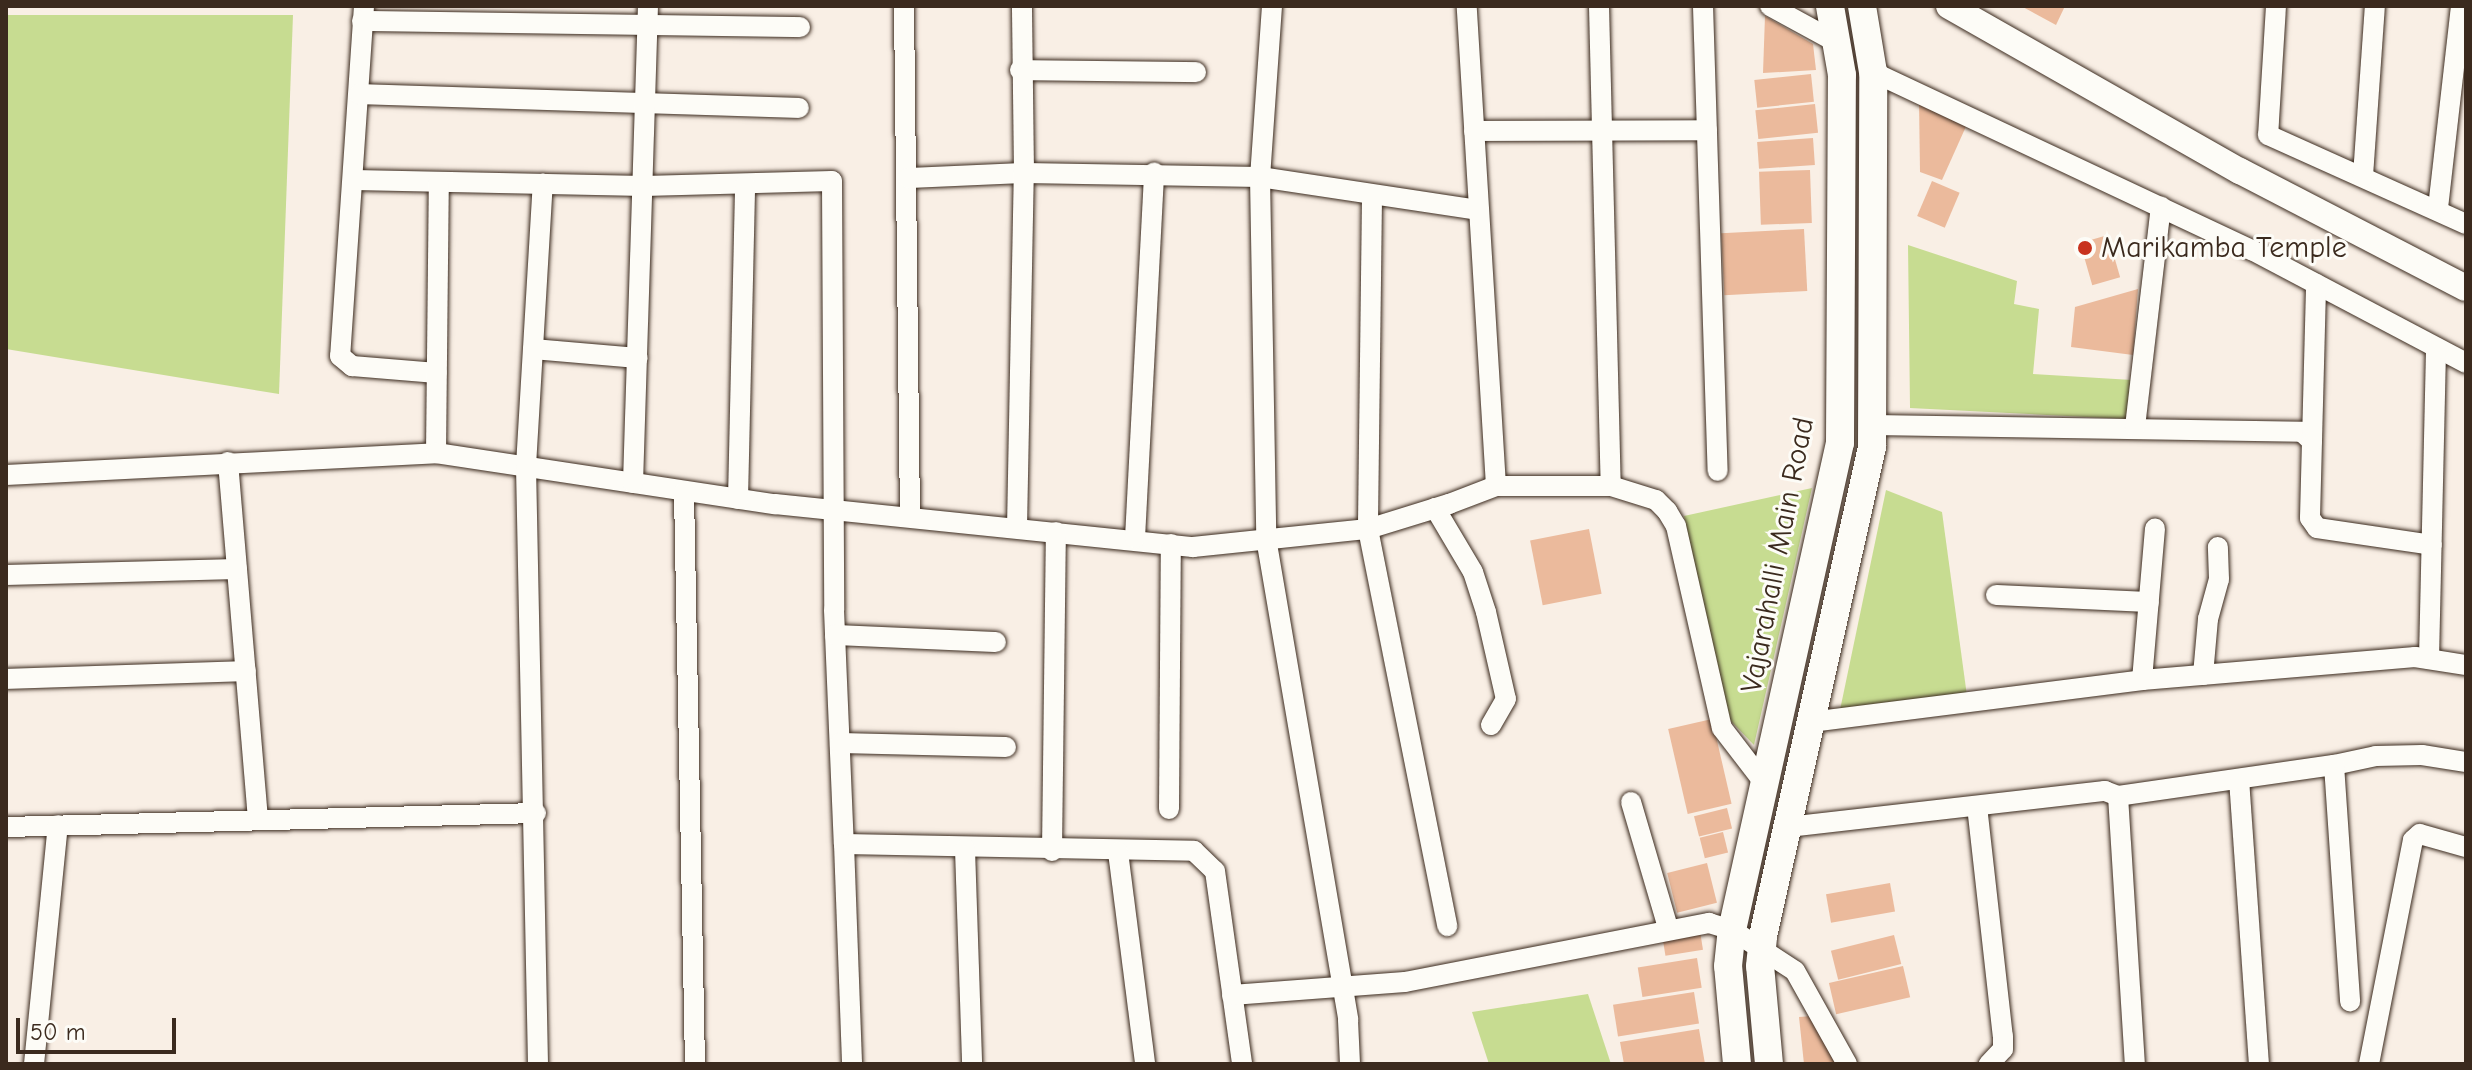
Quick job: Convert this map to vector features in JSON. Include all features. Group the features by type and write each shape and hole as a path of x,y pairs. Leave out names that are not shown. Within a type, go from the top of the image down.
{"main road":[{"name":"Vajarahalli Main Road","path":"1737,1064 1728,966 1732,930 1840,443 1842,75 1830,6"},
{"path":"1769,1064 1762,950 1873,425 1873,72 1862,6"}],"street":[{"path":"633,483 648,6"},
{"path":"904,6 910,517"},
{"path":"1017,528 1024,173 1020,70 1022,6"},
{"path":"1272,6 1260,177 1266,538 1343,990 1350,1064"},
{"path":"1467,6 1496,486"},
{"path":"1599,6 1611,486"},
{"path":"1703,6 1718,471"},
{"path":"1770,6 1836,42"},
{"path":"1949,6 2240,171 2466,288"},
{"path":"2276,6 2268,135 2438,208 2466,224"},
{"path":"2363,176 2375,6"},
{"path":"2438,208 2462,53 2461,6"},
{"path":"437,373 352,366 340,356 363,14 647,28 800,27"},
{"path":"1020,70 1196,72"},
{"path":"1873,72 2161,207 2466,363"},
{"path":"359,94 646,107 799,108"},
{"path":"1474,131 1707,130"},
{"path":"908,178 1154,172 1260,177 1372,197 1478,210"},
{"path":"1135,538 1154,172"},
{"path":"354,180 644,186 745,185 829,178 834,185 835,635 852,1064"},
{"path":"436,453 439,182"},
{"path":"538,1064 536,813 526,466 543,184"},
{"path":"738,499 745,185"},
{"path":"1372,197 1368,529 1447,926"},
{"path":"2135,427 2161,207"},
{"path":"2316,284 2310,518 2317,528 2432,545"},
{"path":"2429,659 2436,348"},
{"path":"533,349 638,358"},
{"path":"1873,425 2302,432 2312,441"},
{"path":"6,475 436,453 738,499 1135,538 1193,547 1368,529 1496,486 1611,486 1656,500 1676,526 1722,728 1765,784"},
{"path":"228,462 258,817"},
{"path":"684,492 695,1064"},
{"path":"1435,508 1473,572 1486,612 1506,699 1491,725"},
{"path":"2142,680 2155,529"},
{"path":"1052,851 1056,532"},
{"path":"1169,809 1171,544"},
{"path":"2203,675 2208,619 2219,579 2218,547"},
{"path":"6,575 237,569"},
{"path":"1996,595 2149,602"},
{"path":"835,635 996,642"},
{"path":"1811,722 2142,680 2429,659 2466,665"},
{"path":"6,679 246,671"},
{"path":"840,743 1006,747"},
{"path":"1788,827 2105,791 2118,796 2334,765 2376,756 2422,755 2466,762"},
{"path":"2334,765 2350,1001"},
{"path":"2239,779 2259,1064"},
{"path":"2118,796 2135,1064"},
{"path":"1631,802 1668,928"},
{"path":"1977,806 2003,1036 2003,1049 1989,1064"},
{"path":"6,827 258,817 536,813"},
{"path":"34,1064 58,825"},
{"path":"2369,1064 2413,840 2420,834 2466,847"},
{"path":"844,844 1052,851 1194,851 1215,871 1242,1064"},
{"path":"965,849 972,1064"},
{"path":"1118,852 1145,1064"},
{"path":"1232,995 1343,990 1553,957 1668,928 1709,923 1732,930 1795,971 1847,1064"}],"green space":[{"path":"6,15 293,15 279,394 6,349"},
{"path":"1908,245 2017,281 2014,304 2039,309 2033,374 2132,380 2126,419 1910,408"},
{"path":"1812,488 1754,745 1726,716 1684,516"},
{"path":"1886,490 1942,512 1967,696 1840,710"},
{"path":"1588,994 1611,1064 1489,1064 1472,1012"}],"building":[{"path":"2021,6 2065,6 2056,25"},
{"path":"1765,16 1813,44 1816,70 1763,73"},
{"path":"1811,74 1814,102 1757,108 1754,80"},
{"path":"1919,101 1968,122 1942,180 1920,172"},
{"path":"1815,104 1818,133 1758,139 1755,110"},
{"path":"1813,138 1815,165 1759,169 1757,142"},
{"path":"1810,170 1812,223 1761,225 1759,172"},
{"path":"1932,181 1960,193 1945,228 1917,216"},
{"path":"1804,229 1807,291 1724,295 1721,233"},
{"path":"2108,235 2120,277 2092,285 2080,243"},
{"path":"2138,289 2133,355 2071,347 2075,307"},
{"path":"1589,529 1602,594 1543,605 1530,540"},
{"path":"1712,719 1732,804 1688,814 1668,729"},
{"path":"1727,808 1732,828 1699,837 1694,816"},
{"path":"1723,832 1728,852 1705,858 1700,838"},
{"path":"1707,863 1717,903 1677,913 1667,873"},
{"path":"1890,883 1895,912 1831,923 1826,894"},
{"path":"1700,931 1703,950 1665,956 1662,937"},
{"path":"1894,935 1901,964 1838,980 1831,951"},
{"path":"1697,958 1702,988 1642,997 1638,967"},
{"path":"1903,966 1910,997 1836,1014 1829,983"},
{"path":"1694,992 1699,1024 1618,1036 1613,1005"},
{"path":"1812,1016 1835,1064 1804,1064 1799,1017"},
{"path":"1699,1029 1705,1064 1624,1064 1620,1042"}],"place":[{"name":"Marikamba Temple","path":"2085,248"}]}
